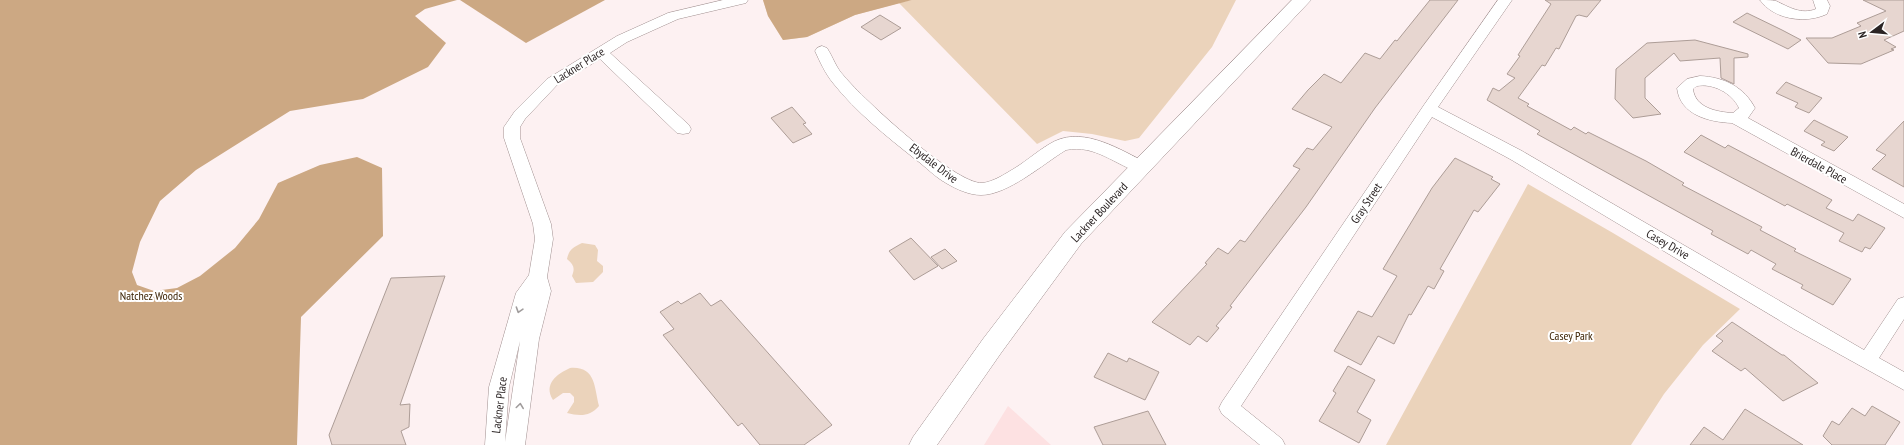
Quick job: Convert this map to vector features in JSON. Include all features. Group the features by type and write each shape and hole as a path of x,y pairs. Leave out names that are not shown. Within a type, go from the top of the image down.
{"main road":[{"name":"Lackner Boulevard","path":"922,445 992,346 1073,238 1302,0"}],"street":[{"name":"Lackner Place","path":"515,445 530,339 542,291 538,277 544,239 542,224 512,138 512,127 520,115 552,82 622,39 673,16 741,0"},
{"name":"Gray Street","path":"1275,445 1229,408 1429,109 1505,0"},
{"path":"1767,0 1779,8 1789,12 1811,15 1822,11 1823,6 1820,0"},
{"name":"Ebydale Drive","path":"822,51 829,67 845,88 938,169 950,178 965,186 982,189 997,186 1061,145 1072,142 1085,142 1141,167"},
{"path":"601,52 683,129"},
{"name":"Casey Drive","path":"1429,109 1516,155 1801,324 1904,382"},
{"name":"Brierdale Place","path":"1735,118 1904,212"},
{"name":"Lackner Place","path":"495,445 500,387 516,321 525,293 538,277"},
{"path":"1868,361 1877,344 1904,304"}],"shaded area":[{"path":"1008,406 1051,445 984,445"}],"green space":[{"name":"Natchez Woods","path":"0,0 457,0 425,9 415,16 446,43 428,67 363,99 290,111 196,170 160,201 140,242 132,272 137,285 154,291 177,288 200,276 235,248 259,219 278,183 320,165 357,157 382,168 383,236 301,317 297,445 0,445"},
{"path":"460,0 605,0 526,43"},
{"path":"763,0 902,2 912,0 1236,0 1212,47 1139,138 1125,141 1092,134 1063,131 1037,144 899,3 855,15 807,37 783,40 768,16"},
{"path":"763,0 912,0 855,15 807,37 783,40 768,16"},
{"name":"Casey Park","path":"1528,184 1740,309 1703,345 1664,394 1631,445 1386,445"},
{"path":"582,243 595,245 598,250 597,261 603,266 603,272 593,282 576,283 572,276 573,267 567,259 574,247"},
{"path":"570,368 585,370 592,379 599,406 596,410 588,414 576,415 567,413 574,402 574,397 570,393 563,393 553,400 550,394 553,380 560,373"}],"building":[{"path":"1430,0 1458,0 1375,108 1306,207 1230,306 1232,307 1216,326 1219,328 1207,342 1198,336 1190,345 1152,322 1207,264 1205,263 1218,248 1228,254 1240,240 1245,242 1300,169 1293,166 1307,148 1313,150 1332,127 1292,109 1308,90 1324,74 1341,83 1365,53 1380,59 1395,40 1397,41"},
{"path":"1545,0 1601,0 1587,17 1579,15 1576,16 1559,49 1556,48 1545,66 1542,65 1518,98 1529,104 1527,106 1571,130 1574,127 1586,134 1588,132 1646,161 1684,183 1682,185 1762,227 1760,230 1796,249 1794,251 1851,279 1833,305 1801,288 1803,285 1772,269 1776,264 1751,250 1748,254 1711,234 1713,231 1537,134 1540,131 1487,100 1493,88 1499,91 1515,78 1507,74 1520,56 1518,55 1551,4"},
{"path":"1863,0 1904,0 1904,31 1884,40 1896,47 1891,49 1894,50 1861,64 1828,63 1806,38 1832,38 1861,26 1857,23 1886,11"},
{"path":"1747,13 1801,40 1788,49 1733,22"},
{"path":"880,15 901,28 881,40 861,27"},
{"path":"1695,40 1748,54 1748,57 1734,58 1734,84 1721,78 1720,58 1680,61 1674,53 1645,78 1645,98 1661,114 1633,118 1615,99 1616,69 1647,43"},
{"path":"1786,82 1822,98 1809,113 1795,107 1798,103 1776,93"},
{"path":"792,107 806,123 803,124 812,134 793,143 771,118"},
{"path":"1814,120 1848,137 1834,151 1821,145 1825,142 1804,131"},
{"path":"1904,121 1904,187 1872,169 1886,155 1876,150"},
{"path":"1701,135 1725,148 1728,145 1832,200 1826,208 1853,221 1858,214 1885,228 1870,249 1865,247 1862,252 1839,241 1844,233 1787,204 1785,206 1684,152"},
{"path":"1455,158 1493,177 1491,179 1500,184 1478,212 1474,210 1440,269 1444,271 1434,289 1428,286 1411,315 1409,314 1394,344 1378,336 1361,365 1334,351 1358,311 1372,317 1397,276 1383,269 1432,188"},
{"path":"911,238 938,266 914,280 889,251"},
{"path":"945,249 957,261 942,269 931,257"},
{"path":"445,276 400,405 410,404 409,427 401,431 406,445 332,445 329,435 391,278"},
{"path":"700,293 711,306 721,300 832,425 804,445 760,445 742,423 738,426 663,335 674,329 660,312 678,301 681,304"},
{"path":"1732,322 1784,355 1818,383 1783,401 1745,368 1741,371 1712,351 1723,341 1716,336"},
{"path":"1108,353 1127,362 1129,358 1159,372 1145,400 1094,377"},
{"path":"1348,366 1375,380 1357,412 1371,420 1359,443 1319,421 1336,393 1333,391"},
{"path":"1872,406 1900,422 1885,445 1832,445 1823,436 1832,421 1839,425 1852,408 1865,416"},
{"path":"1745,409 1803,445 1690,445 1704,427 1723,440"},
{"path":"1148,411 1166,445 1103,445 1094,427"}]}
